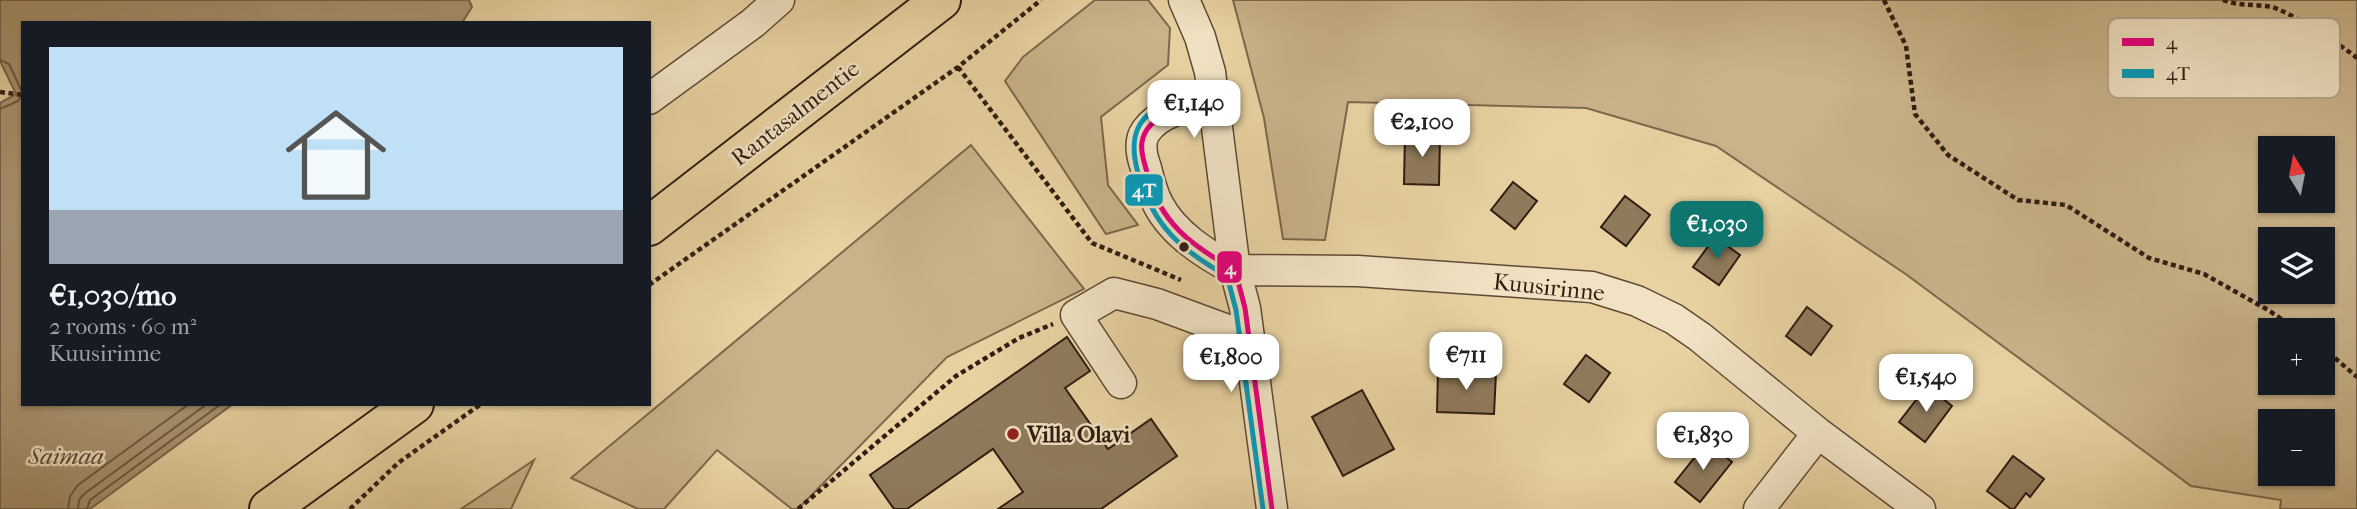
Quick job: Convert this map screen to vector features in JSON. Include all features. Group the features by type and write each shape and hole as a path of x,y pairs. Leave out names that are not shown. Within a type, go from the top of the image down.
{"highway":[{"name":"Rantasalmentie","path":"651,224 940,0"},
{"path":"268,509 411,406"},
{"path":"305,509 421,406"}],"street":[{"path":"651,98 779,0"},
{"path":"1184,0 1200,37 1210,72 1235,270 1245,308 1272,509"},
{"path":"1213,101 1177,108 1154,123 1143,137 1142,154 1153,193 1167,219 1207,254 1235,270"},
{"name":"Kuusirinne","path":"1235,270 1358,271 1592,287 1637,301 1674,319 1700,337 1818,433 1920,509"},
{"path":"1121,383 1076,315 1114,293 1157,304 1249,338"},
{"path":"1759,509 1818,433"}],"path":[{"path":"651,284 958,67 1041,0"},
{"path":"1884,0 1906,46 1915,114 1948,155 2018,200 2066,205 2149,258 2204,274 2280,318"},
{"path":"2223,0 2274,8 2292,18"},
{"path":"2340,45 2357,58"},
{"path":"958,67 1092,243"},
{"path":"0,92 21,95"},
{"path":"798,509 956,376 1019,338 1076,315"},
{"path":"2335,358 2357,377"},
{"path":"350,509 398,463 478,406"}],"shaded area":[{"path":"1095,0 1148,0 1170,28 1168,65 1101,117 1108,185 1138,225 1106,234 1005,81 1023,57"},
{"path":"1233,0 2357,0 2357,509 2280,509 2281,500 2191,486 1907,275 1716,146 1586,108 1348,102 1325,240 1283,239 1264,118"},
{"path":"971,145 1084,289 947,357 798,509 792,509 717,450 664,509 638,509 571,478"},
{"path":"534,460 511,509 461,509"}],"water":[{"name":"Saimaa","path":"0,0 469,0 472,7 463,21 21,21 21,406 230,406 90,509 0,509 0,103 16,94 0,61"}],"building":[{"path":"1405,134 1440,135 1439,185 1404,184"},
{"path":"1513,182 1537,201 1515,229 1491,210"},
{"path":"1625,196 1650,215 1626,246 1601,227"},
{"path":"1715,237 1740,255 1719,285 1693,267"},
{"path":"1807,307 1832,326 1811,355 1786,336"},
{"name":"Villa Olavi","path":"1067,337 1090,371 1065,388 1108,449 1151,419 1177,456 1101,509 998,509 1023,492 993,449 907,509 894,509 870,475"},
{"path":"1586,355 1610,373 1589,402 1564,384"},
{"path":"1438,370 1496,373 1494,414 1437,412"},
{"path":"1927,386 1952,406 1925,442 1899,422"},
{"path":"1362,390 1394,449 1343,476 1312,417"},
{"path":"1707,442 1732,462 1700,502 1675,482"},
{"path":"2013,456 2044,479 2030,497 2026,493 2014,509 2011,509 1987,491"}],"transit line":[{"name":"4T","path":"1211,92 1161,106 1149,114 1140,123 1135,136 1134,152 1144,192 1161,222 1183,246 1227,276 1236,310 1263,509"},
{"name":"4","path":"1213,101 1182,108 1161,117 1146,132 1142,142 1142,154 1153,191 1169,219 1192,242 1235,270 1245,308 1272,509"}],"place":[{"name":"Villa Olavi","path":"1013,434"}]}
